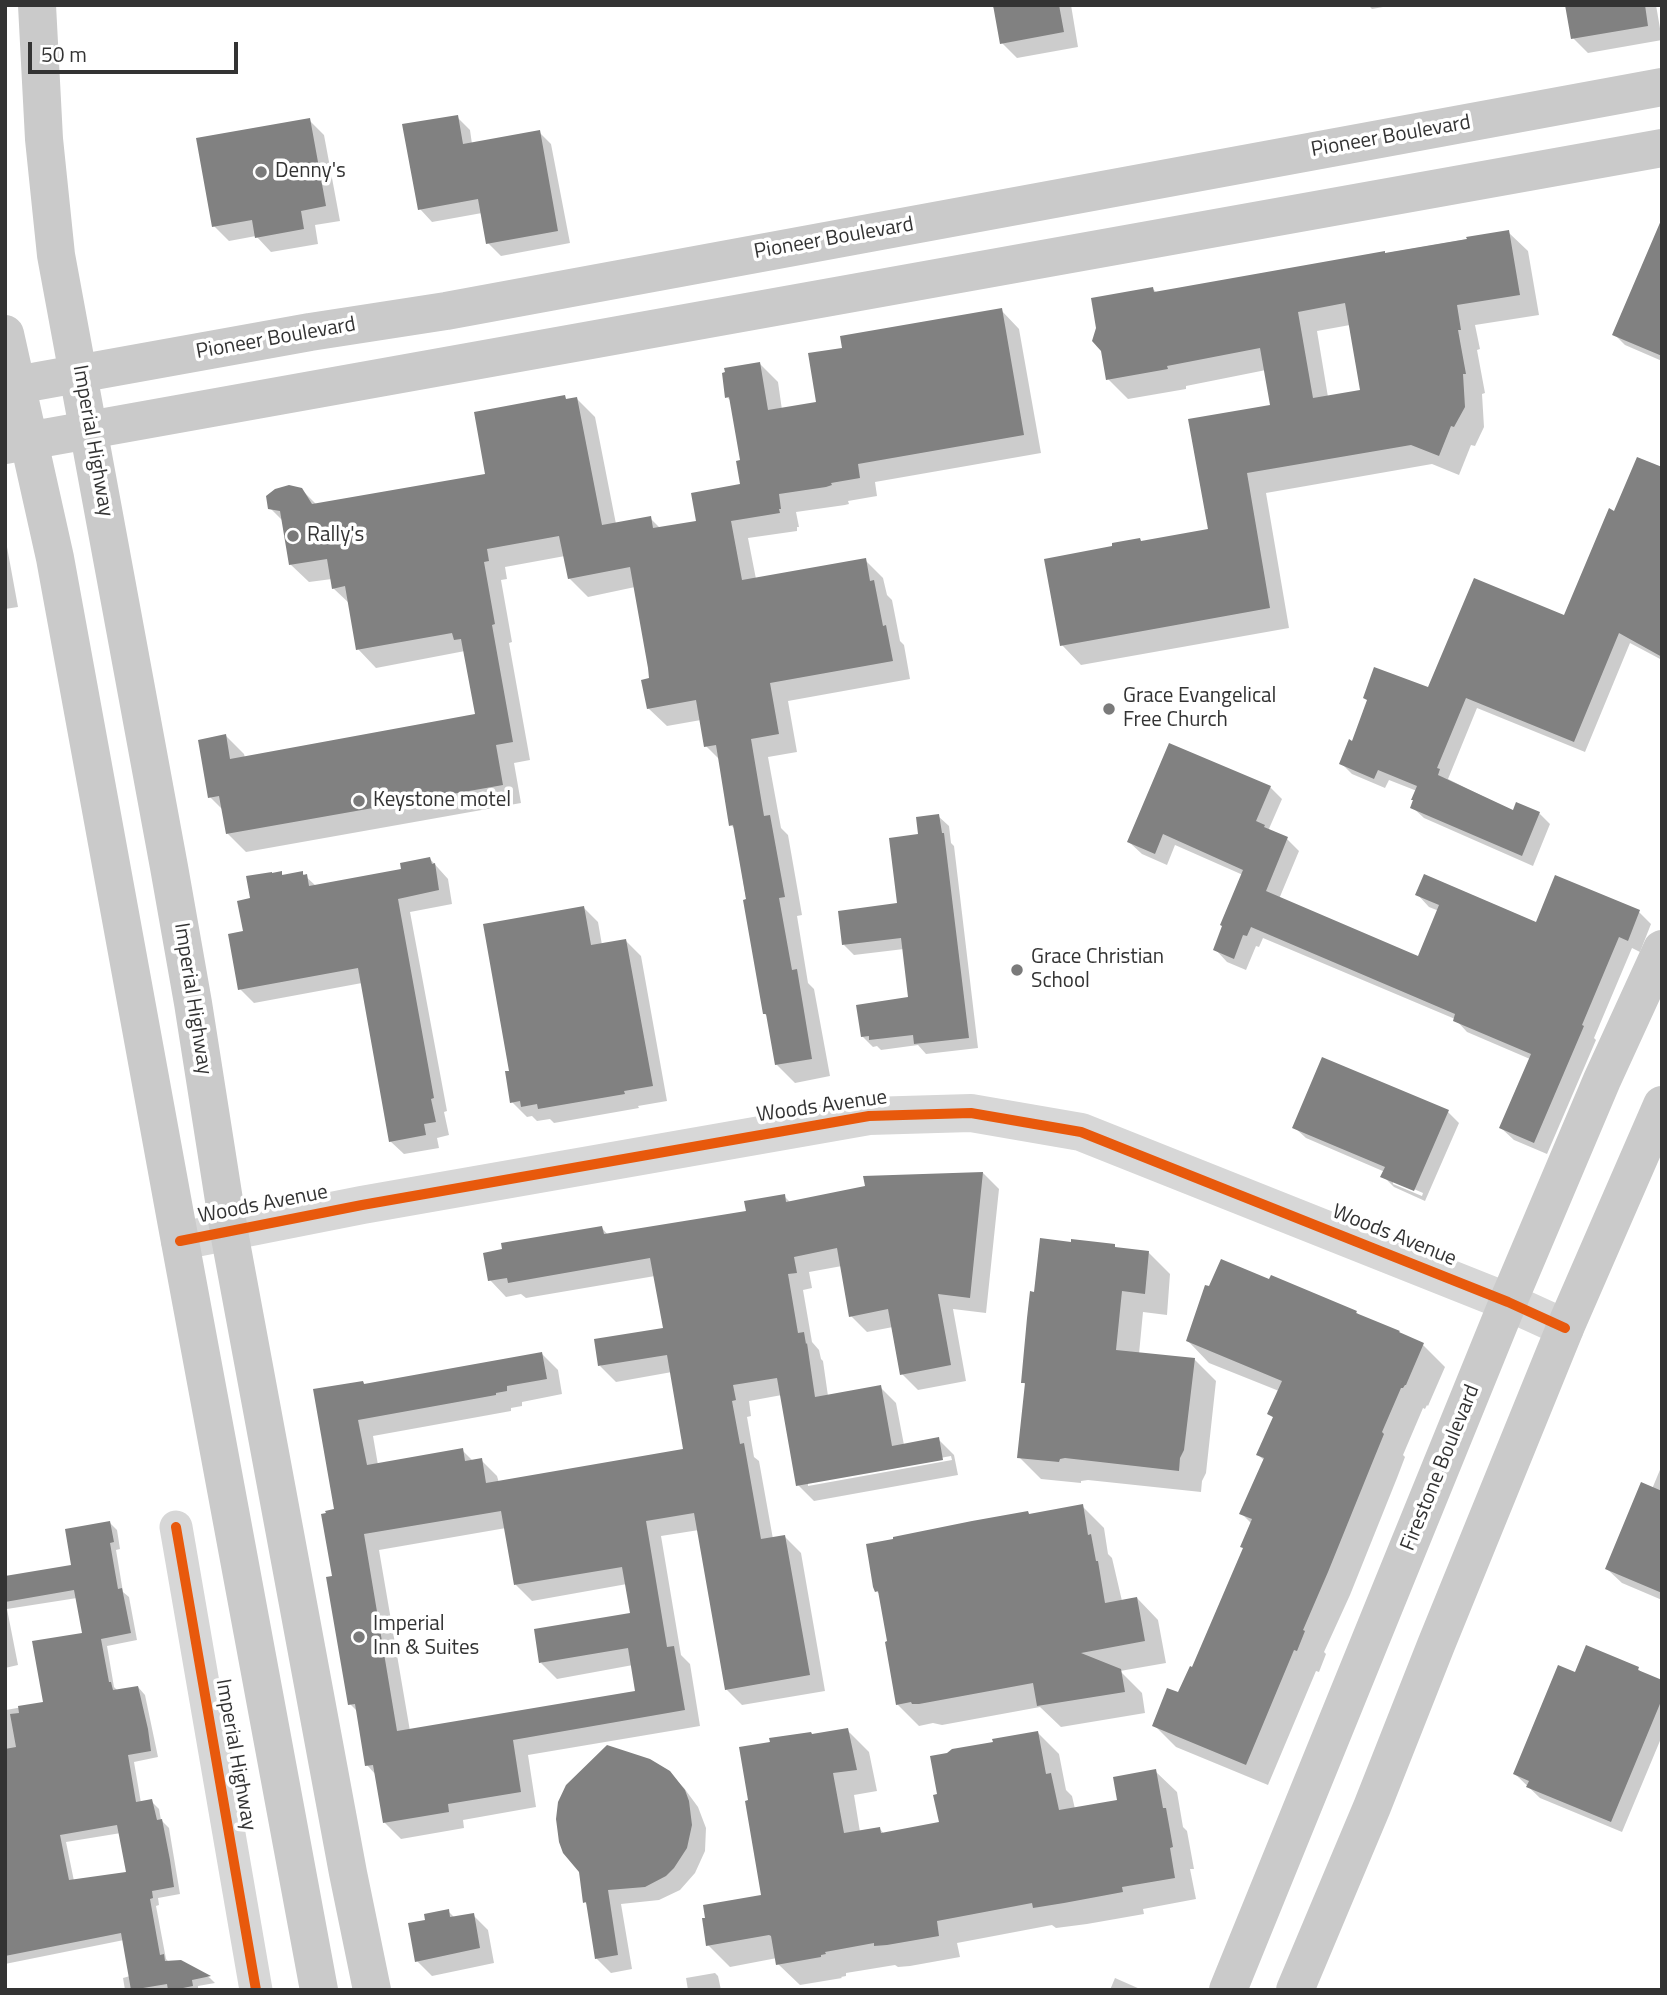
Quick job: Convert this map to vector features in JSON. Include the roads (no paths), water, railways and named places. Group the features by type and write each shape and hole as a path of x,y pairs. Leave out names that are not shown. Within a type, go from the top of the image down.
{"main road":[{"name":"Imperial Highway","path":"37,5 44,139 56,255 188,975 229,1232 372,1990"},
{"name":"Pioneer Boulevard","path":"11,386 310,332 446,311 1662,87"},
{"path":"17,443 1662,148"},
{"name":"Imperial Highway","path":"5,334 17,443 55,558 319,1990"},
{"name":"Firestone Boulevard","path":"1228,1990 1508,1302 1602,1080 1662,949"},
{"path":"1295,1990 1372,1807 1565,1328 1662,1105"}],"street":[{"name":"Woods Avenue","path":"180,1241 362,1205 869,1115 971,1113 1081,1132 1508,1302 1565,1328"},
{"name":"Imperial Highway","path":"176,1527 256,1990"}],"place":[{"name":"Denny's","path":"261,172"},
{"name":"Rally's","path":"293,536"},
{"name":"Grace Evangelical Free Church","path":"1109,709"},
{"name":"Keystone motel","path":"359,801"},
{"name":"Grace Christian School","path":"1017,970"},
{"name":"Imperial Inn & Suites","path":"359,1637"}]}
